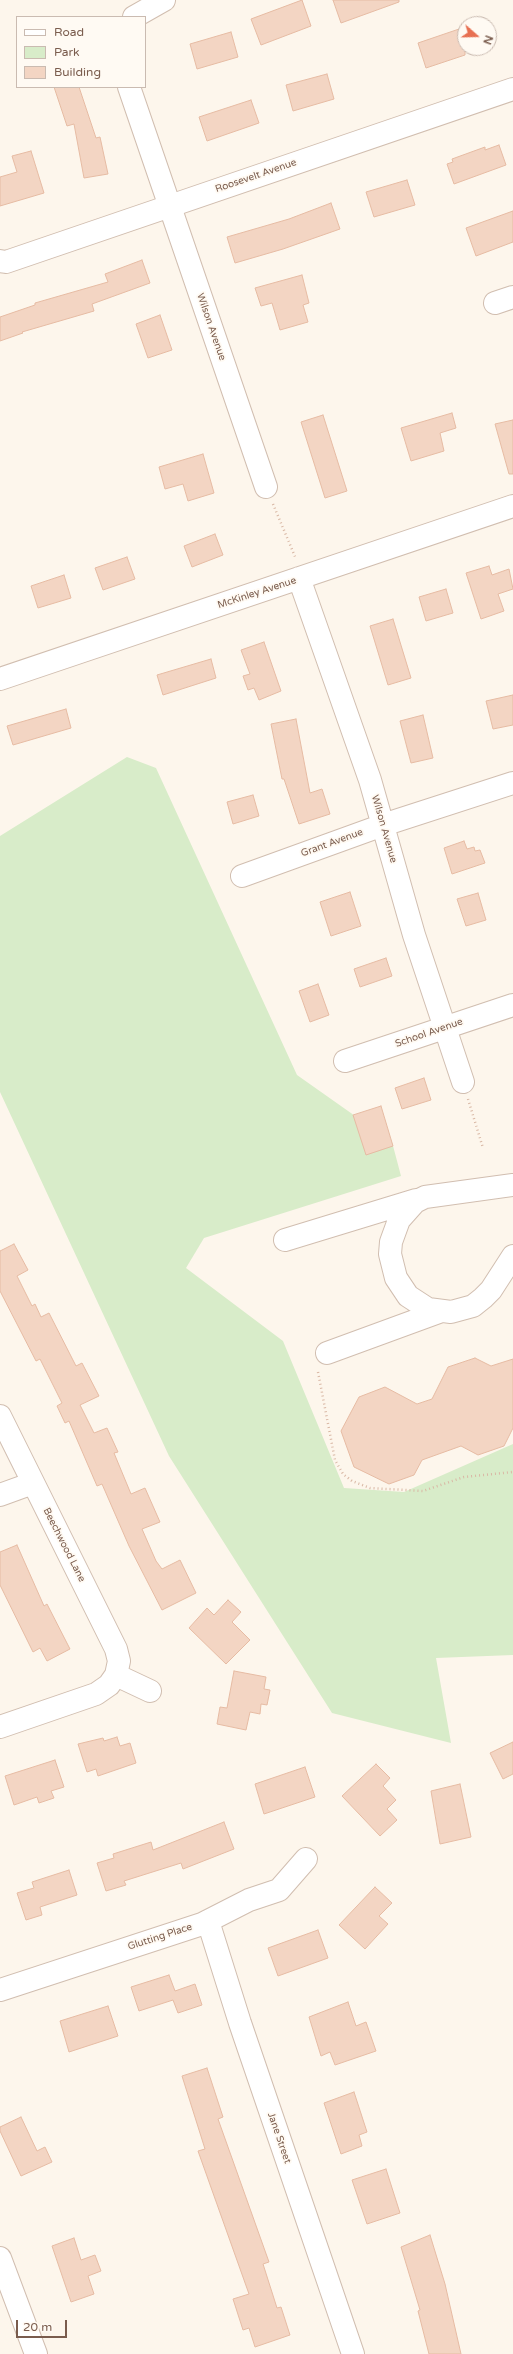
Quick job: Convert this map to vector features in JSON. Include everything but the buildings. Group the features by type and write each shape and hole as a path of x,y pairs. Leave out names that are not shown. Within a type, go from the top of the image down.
{"street":[{"path":"136,16 164,0"},
{"name":"Wilson Avenue","path":"129,88 266,487"},
{"name":"Roosevelt Avenue","path":"0,261 6,262 169,205 513,89"},
{"name":"McKinley Avenue","path":"0,679 298,572 513,506"},
{"name":"Wilson Avenue","path":"298,572 370,780 414,935 463,1082"},
{"name":"Grant Avenue","path":"242,876 383,825 513,782"},
{"name":"School Avenue","path":"345,1061 513,1005"},
{"path":"285,1240 425,1197 509,1189"},
{"path":"425,1197 415,1202 399,1220 391,1242 392,1265 398,1282 408,1296 428,1309 439,1312"},
{"path":"322,1362 439,1312 462,1310 483,1298 491,1290 513,1256"},
{"name":"Beechwood Lane","path":"0,1416 116,1649 119,1661 116,1675"},
{"path":"0,1495 33,1483"},
{"path":"0,1727 96,1694 109,1685 116,1675 150,1691"},
{"name":"Glutting Place","path":"0,1990 208,1921 249,1900 278,1890 306,1860"},
{"name":"Jane Street","path":"208,1921 240,2023 353,2354"},
{"path":"0,2258 36,2354"}],"path":[{"path":"266,487 298,572"},
{"path":"463,1082 483,1148"},
{"path":"322,1362 335,1460 342,1474 352,1481 370,1488 423,1491 464,1477 513,1472"}],"green space":[{"path":"127,757 156,768 297,1075 392,1142 401,1176 204,1238 186,1268 283,1341 344,1488 404,1492 513,1444 513,1655 436,1658 451,1743 332,1713 169,1456 0,1092 0,836"}]}
